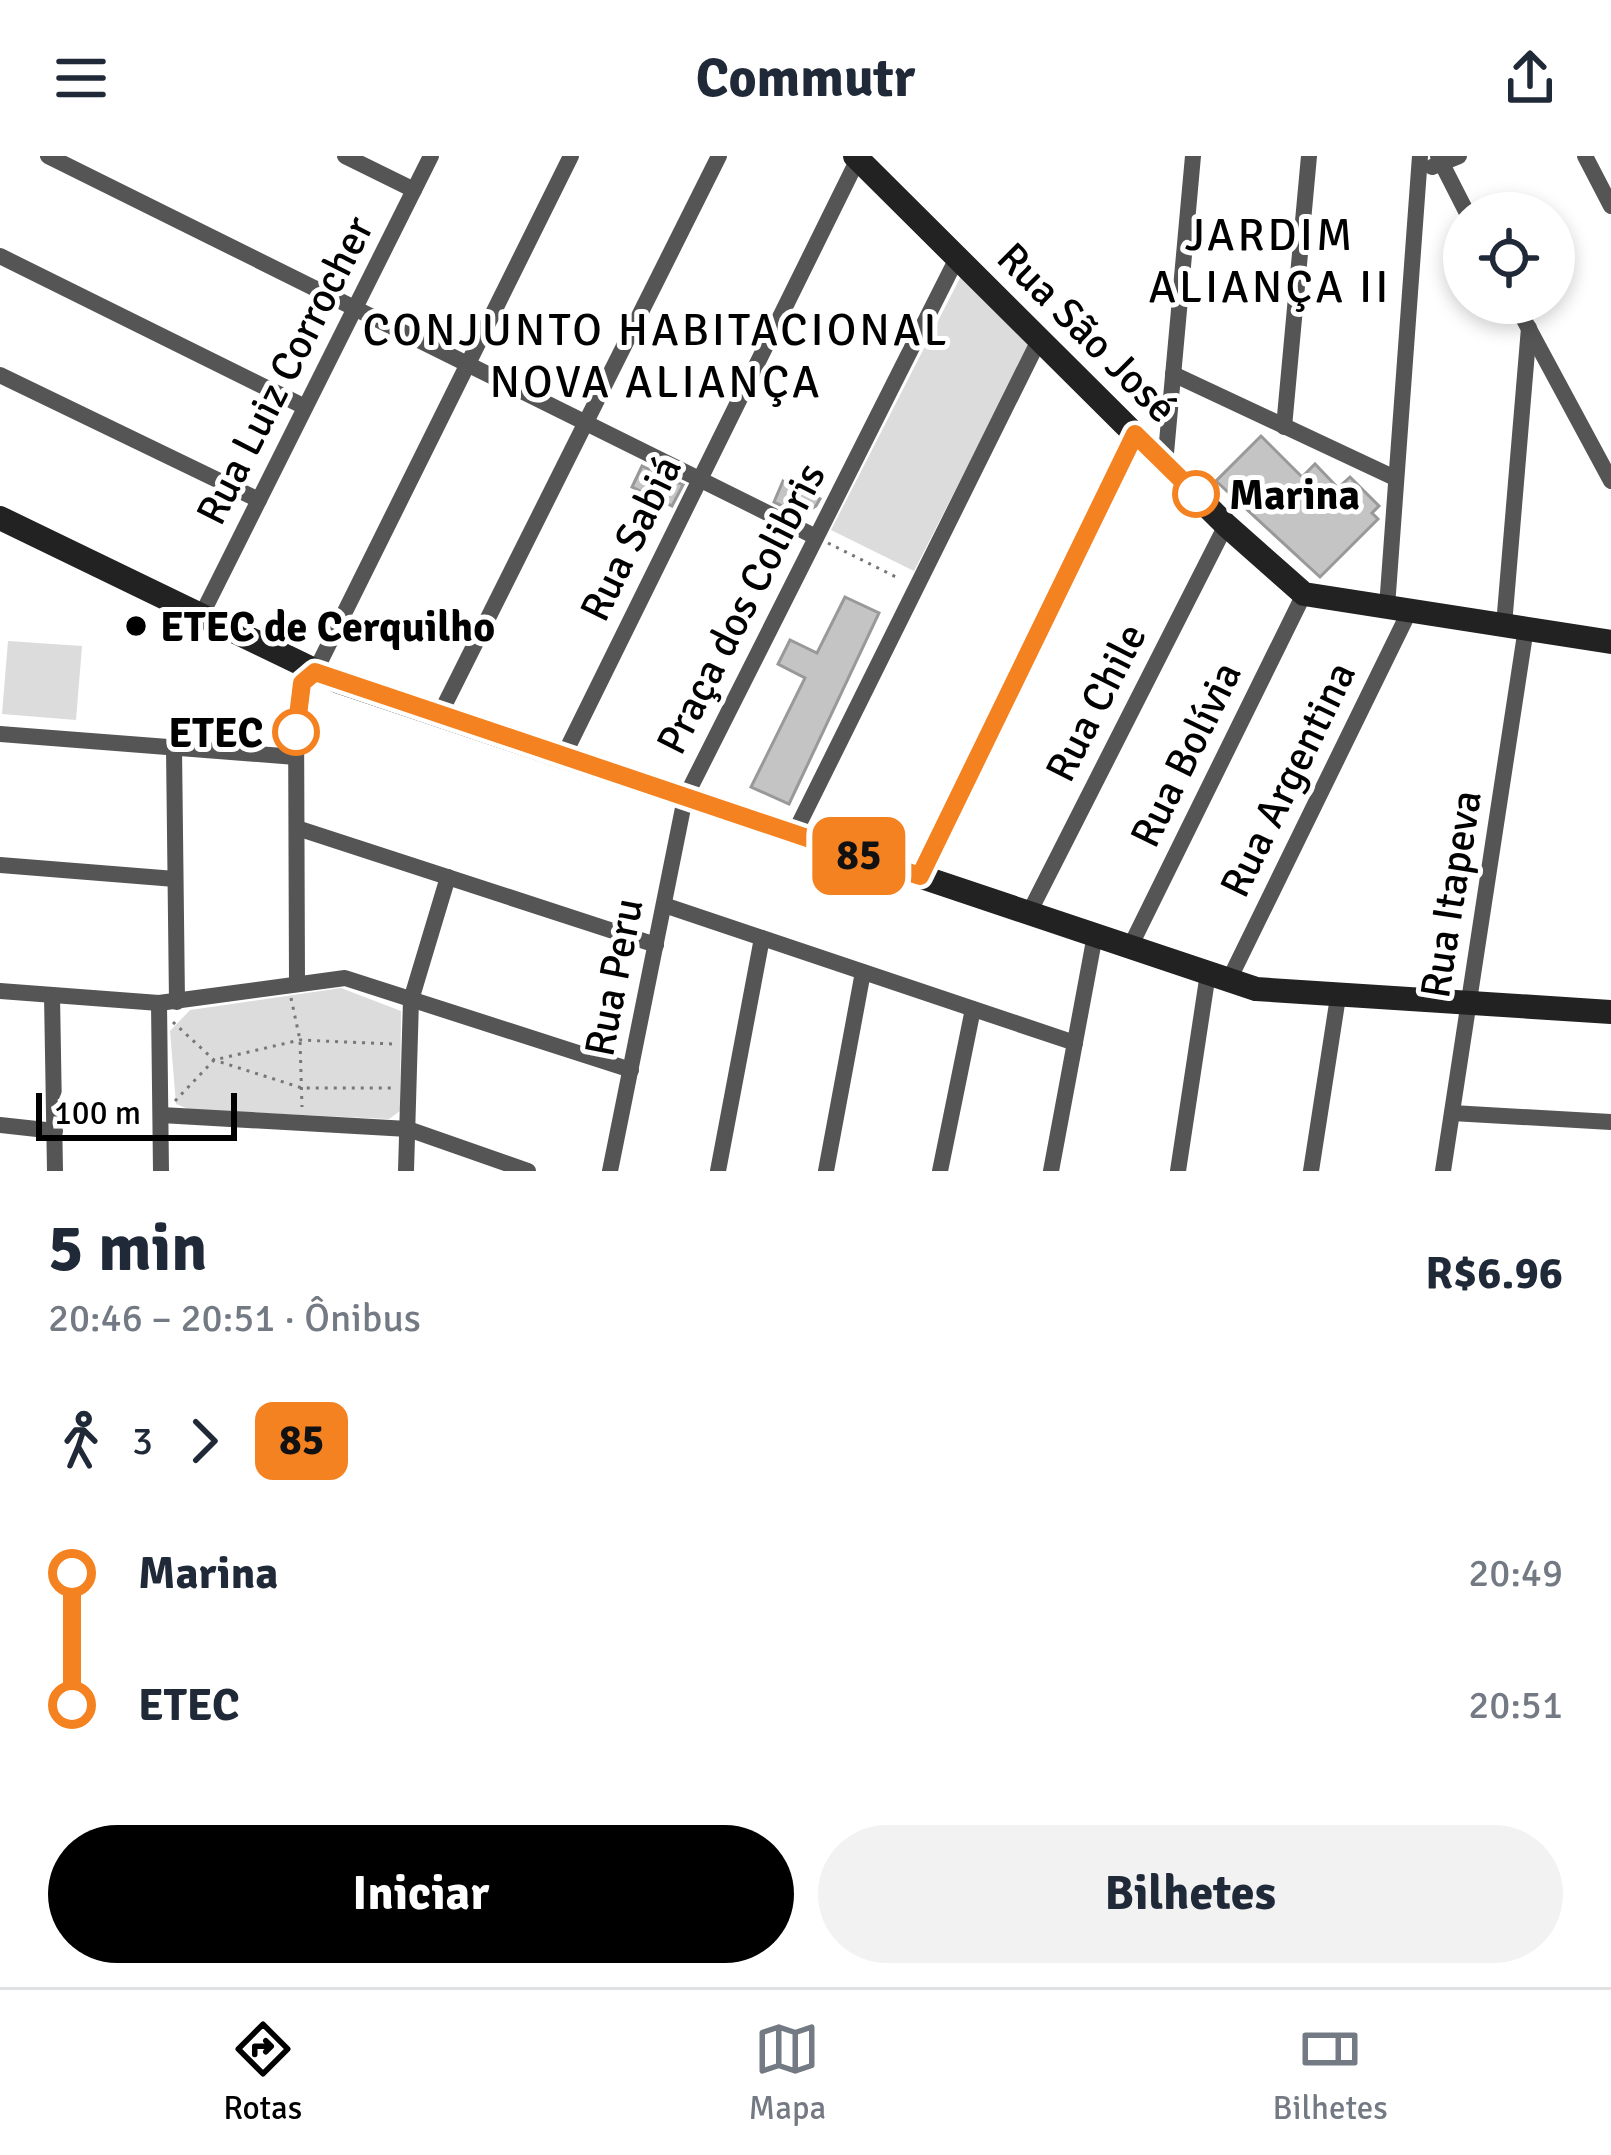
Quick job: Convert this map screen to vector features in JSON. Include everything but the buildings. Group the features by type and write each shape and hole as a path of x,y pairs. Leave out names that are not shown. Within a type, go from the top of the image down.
{"street":[{"path":"48,156 816,537"},
{"path":"345,156 414,190"},
{"name":"Rua Luiz Corrocher","path":"200,616 431,156"},
{"path":"292,982 296,706 302,683 315,672 572,156"},
{"path":"439,716 718,156"},
{"path":"1165,464 1192,156"},
{"path":"1284,427 1309,156"},
{"path":"1399,608 1396,478 1419,162 1459,156"},
{"path":"1585,156 1611,206"},
{"name":"Rua São José","path":"856,157 1226,525 1304,594"},
{"name":"Rua Sabiá","path":"563,757 856,157"},
{"path":"1440,161 1456,192"},
{"path":"0,256 305,406"},
{"name":"Praça dos Colibris","path":"686,798 957,257"},
{"path":"1527,324 1611,481"},
{"name":"Rua Itapeva","path":"1443,1171 1469,1004 1515,627 1529,328"},
{"path":"794,834 1040,338"},
{"path":"1173,374 1396,478"},
{"path":"0,376 259,500"},
{"path":"920,876 1135,434"},
{"path":"0,518 315,672 1218,977 1281,994 1611,1012"},
{"name":"Rua Chile","path":"1029,913 1226,525"},
{"path":"1304,594 1611,642"},
{"name":"Rua Bolívia","path":"1130,947 1304,594"},
{"name":"Rua Argentina","path":"1178,1171 1218,977 1399,608"},
{"path":"0,734 296,758"},
{"path":"160,1171 175,880 174,748"},
{"name":"Rua Peru","path":"610,1171 686,798"},
{"path":"297,828 656,944"},
{"path":"0,865 175,880"},
{"path":"406,1171 411,1000 448,877"},
{"path":"664,905 1075,1043"},
{"path":"1051,1171 1095,935"},
{"path":"718,1171 762,938"},
{"path":"826,1171 863,972"},
{"path":"0,992 165,1005 292,982 345,978 631,1070"},
{"path":"52,995 55,1171"},
{"path":"1311,1171 1338,997"},
{"path":"940,1171 973,1009"},
{"path":"1452,1113 1611,1122"},
{"path":"161,1115 408,1129 528,1171"},
{"path":"0,1125 55,1131"}],"path":[{"path":"816,537 916,587"},
{"path":"292,982 300,1040 302,1121"},
{"path":"165,1005 214,1060 302,1088 409,1088"},
{"path":"161,1115 214,1060 300,1040 410,1045"}],"shaded area":[{"path":"961,276 1030,344 914,571 831,530"},
{"path":"8,641 82,646 76,720 2,714"},
{"path":"341,988 401,1011 400,1111 389,1119 191,1110 176,1104 170,1031 190,1010"}],"bus line":[{"name":"85","path":"296,732 302,683 315,672 920,876 1135,434 1196,494"}],"place":[{"name":"Marina","path":"1196,494"},
{"name":"ETEC de Cerquilho","path":"136,626"},
{"name":"ETEC","path":"296,732"}],"district":[{"name":"JARDIM ALIANÇA II","path":"1270,260"},
{"name":"CONJUNTO HABITACIONAL NOVA ALIANÇA","path":"656,355"}]}
